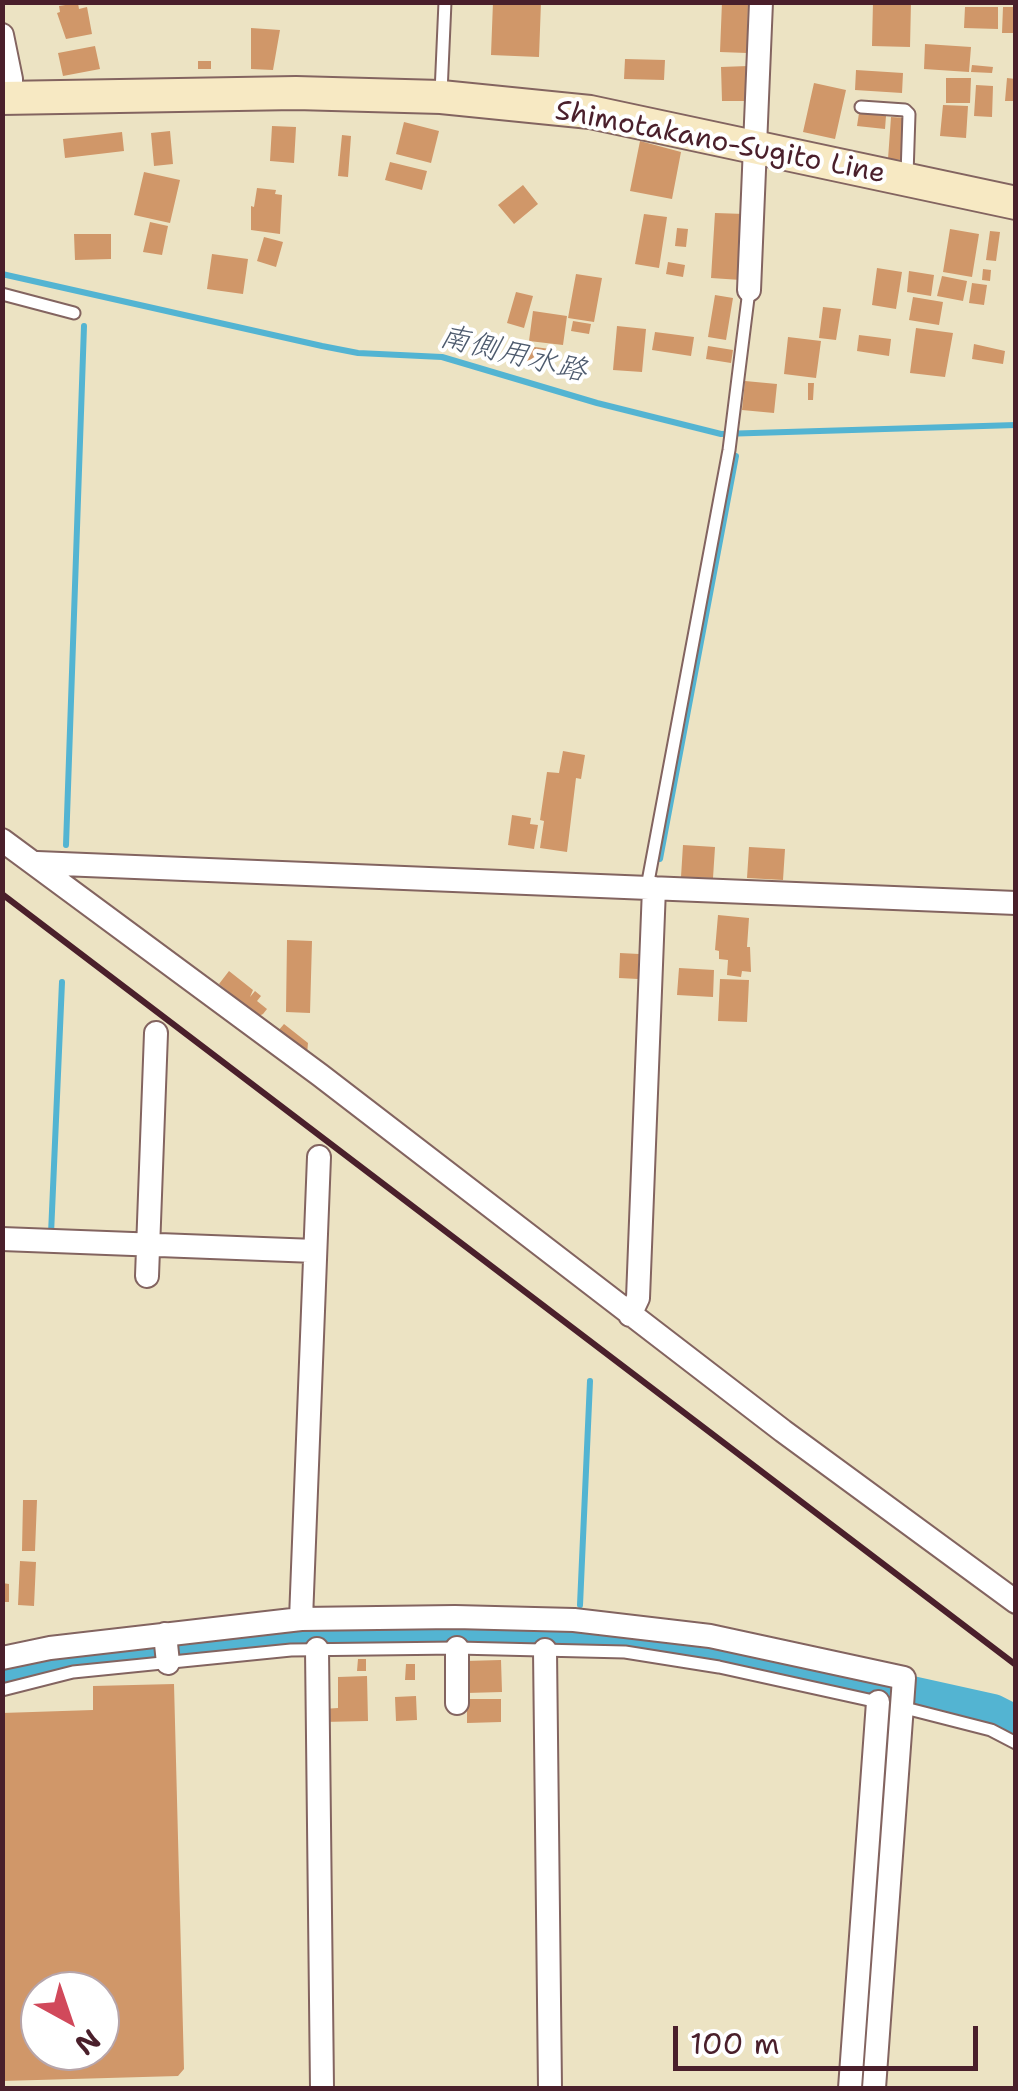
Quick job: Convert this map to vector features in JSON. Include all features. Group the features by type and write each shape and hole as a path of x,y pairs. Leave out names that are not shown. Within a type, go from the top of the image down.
{"main road":[{"name":"Shimotakano-Sugito Line","path":"7,98 296,93 441,97 590,112 1016,203"}],"street":[{"path":"749,290 761,2"},
{"path":"2,35 12,79 7,98"},
{"path":"2,840 320,1075 630,1316 1016,1602"},
{"path":"37,863 1016,903"},
{"path":"630,1316 638,1298 651,888"},
{"path":"147,1276 156,1033"},
{"path":"301,1618 318,1157"},
{"path":"2,1238 315,1251"},
{"path":"2,1658 50,1648 301,1618 574,1620 710,1636 904,1678 890,1704 850,2088"},
{"path":"166,1634 168,1663"},
{"path":"457,1648 457,1703"},
{"path":"317,1649 322,2088"},
{"path":"545,1650 550,2088"},
{"path":"874,2088 890,1704"}],"lane":[{"path":"441,97 445,2"},
{"path":"861,107 905,110 909,114 906,180"},
{"path":"651,888 733,424 749,290"},
{"path":"2,294 74,313"},
{"path":"2,1690 73,1672 317,1649 625,1652 719,1667 890,1704 991,1730 1016,1743"}],"building":[{"path":"493,2 541,2 539,57 491,55"},
{"path":"722,2 748,2 747,53 720,52"},
{"path":"873,2 911,2 910,47 872,46"},
{"path":"78,3 79,9 87,7 92,34 66,39 57,13 59,6"},
{"path":"965,7 998,7 998,29 964,28"},
{"path":"1003,7 1016,7 1016,33 1002,33"},
{"path":"251,28 280,30 273,70 251,69"},
{"path":"925,44 971,47 969,72 924,69"},
{"path":"95,46 100,69 63,76 58,53"},
{"path":"625,59 665,60 664,80 624,79"},
{"path":"198,61 211,61 211,69 198,69"},
{"path":"972,65 993,67 992,73 971,72"},
{"path":"748,66 749,101 722,101 721,67"},
{"path":"856,70 903,73 902,93 855,90"},
{"path":"946,78 971,78 970,103 946,103"},
{"path":"1007,78 1016,79 1016,101 1005,101"},
{"path":"814,83 846,90 835,139 803,132"},
{"path":"976,85 993,86 992,117 974,116"},
{"path":"943,105 968,106 966,138 940,136"},
{"path":"859,113 886,116 885,129 857,126"},
{"path":"891,117 906,118 903,160 888,159"},
{"path":"404,122 439,131 431,163 396,154"},
{"path":"272,126 296,127 294,163 270,161"},
{"path":"170,131 173,164 154,166 151,133"},
{"path":"122,132 124,151 65,158 63,139"},
{"path":"342,135 351,136 348,177 338,176"},
{"path":"640,141 681,152 672,199 630,191"},
{"path":"390,162 427,171 422,190 385,180"},
{"path":"144,172 180,180 170,223 134,215"},
{"path":"523,185 538,204 514,224 498,205"},
{"path":"257,188 276,190 275,194 282,195 280,234 251,230 251,206 254,207"},
{"path":"715,213 745,214 741,280 711,278"},
{"path":"644,214 667,217 659,268 635,264"},
{"path":"150,222 168,226 162,255 143,252"},
{"path":"677,228 688,229 686,247 675,246"},
{"path":"950,229 979,234 972,277 943,272"},
{"path":"990,231 1000,232 996,261 986,260"},
{"path":"74,234 111,234 111,259 75,260"},
{"path":"264,237 283,242 276,267 257,261"},
{"path":"212,254 248,259 243,294 207,289"},
{"path":"668,262 685,265 683,277 666,274"},
{"path":"877,268 902,272 896,309 872,305"},
{"path":"983,269 991,270 990,281 982,280"},
{"path":"909,271 934,275 931,296 907,292"},
{"path":"576,274 602,278 594,322 568,318"},
{"path":"942,276 967,281 963,301 937,296"},
{"path":"972,283 987,285 984,305 969,303"},
{"path":"516,292 533,296 524,328 507,323"},
{"path":"715,295 733,298 726,340 708,337"},
{"path":"913,297 943,302 939,325 909,320"},
{"path":"823,307 841,309 836,340 819,338"},
{"path":"533,311 567,316 563,345 529,341"},
{"path":"573,321 591,324 589,334 571,331"},
{"path":"617,326 646,329 642,372 613,370"},
{"path":"916,328 953,333 945,377 910,373"},
{"path":"655,332 694,337 691,356 652,350"},
{"path":"859,335 891,339 889,356 857,351"},
{"path":"788,337 821,341 816,378 784,374"},
{"path":"974,344 1005,351 1003,364 972,359"},
{"path":"527,346 550,349 548,364 526,362"},
{"path":"708,346 733,350 731,363 706,359"},
{"path":"745,381 777,384 774,413 742,410"},
{"path":"808,383 814,383 813,400 808,400"},
{"path":"563,751 585,755 581,779 576,778 567,852 540,848 547,772 559,773"},
{"path":"512,815 531,818 530,824 538,825 534,849 508,845"},
{"path":"683,845 715,847 713,878 681,877"},
{"path":"749,847 785,849 783,880 747,878"},
{"path":"718,915 749,918 747,947 751,972 742,971 741,977 727,975 728,960 719,959 719,951 715,950"},
{"path":"287,940 312,941 310,1013 286,1012"},
{"path":"620,953 639,954 638,979 619,978"},
{"path":"679,968 714,970 713,997 677,995"},
{"path":"229,971 253,990 250,997 255,991 261,996 257,1001 267,1009 263,1014 259,1016 219,984"},
{"path":"720,979 749,980 747,1022 718,1021"},
{"path":"284,1024 308,1043 307,1054 278,1031"},
{"path":"23,1500 37,1500 35,1551 22,1551"},
{"path":"20,1561 36,1562 34,1606 18,1605"},
{"path":"2,1583 9,1584 9,1602 2,1602"},
{"path":"358,1659 366,1659 366,1671 357,1671"},
{"path":"501,1660 502,1692 466,1693 465,1661"},
{"path":"406,1664 415,1664 415,1680 405,1680"},
{"path":"367,1676 368,1721 323,1722 323,1709 338,1708 338,1677"},
{"path":"174,1684 184,2069 178,2076 2,2081 2,1713 93,1710 93,1686"},
{"path":"416,1696 417,1720 396,1721 395,1697"},
{"path":"467,1699 501,1699 501,1722 467,1723"}],"waterway":[{"name":"南側用水路","path":"2,274 358,353 442,357 597,403 721,434 1016,425"},
{"path":"66,845 84,326"},
{"path":"660,859 736,456"},
{"path":"51,1234 62,982"},
{"path":"580,1605 590,1381"},
{"path":"2,1672 55,1661 295,1636 458,1632 626,1639 695,1647 993,1713 1016,1725"}],"railway":[{"path":"2,894 1016,1665"}]}
